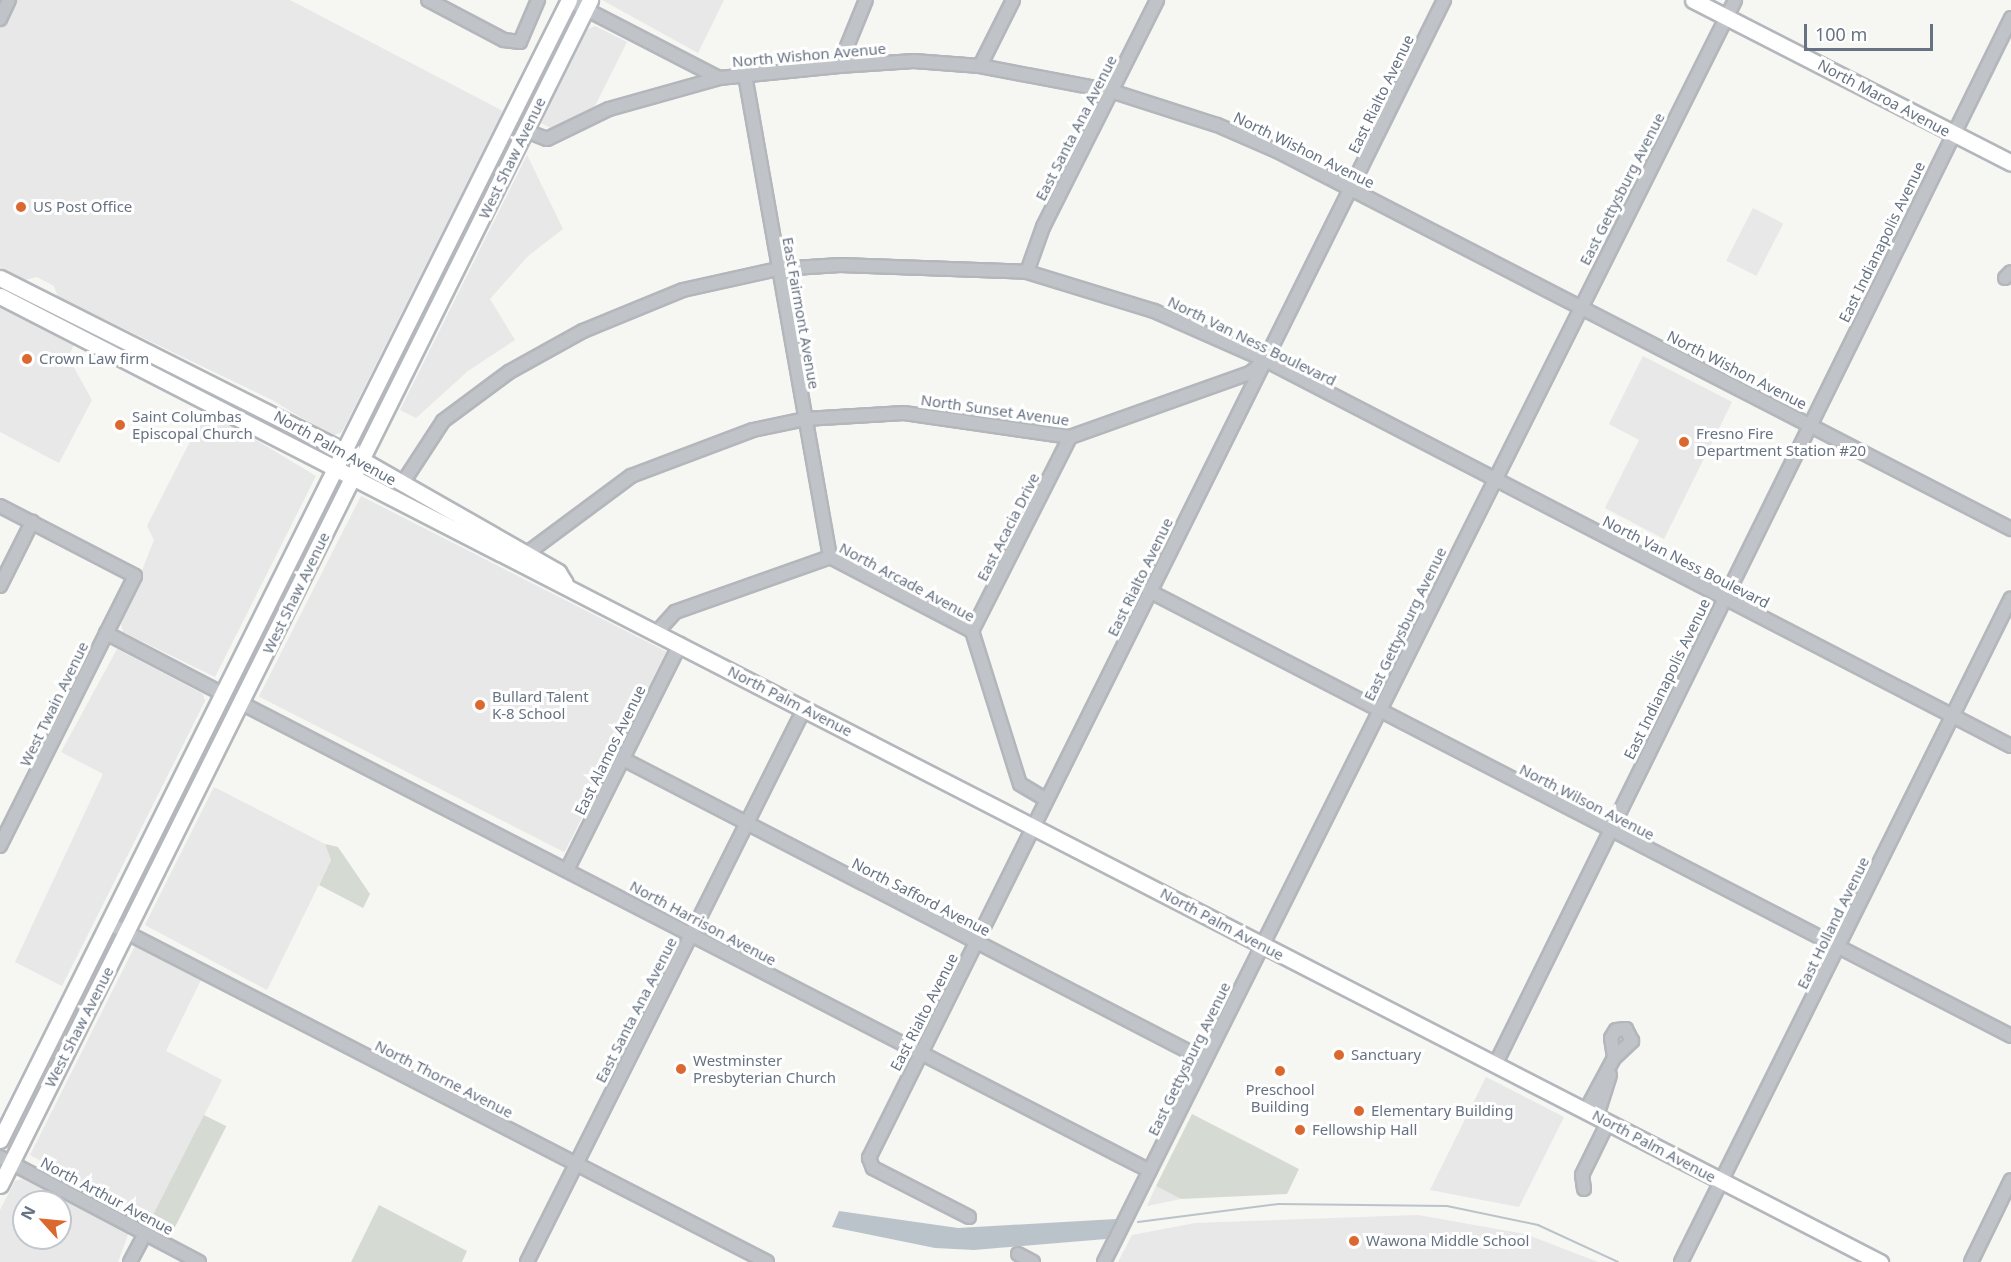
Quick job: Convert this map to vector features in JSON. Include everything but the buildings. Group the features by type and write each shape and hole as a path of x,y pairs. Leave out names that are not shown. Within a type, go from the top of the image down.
{"main road":[{"name":"West Shaw Avenue","path":"0,1140 569,0"},
{"name":"North Maroa Avenue","path":"1693,0 2011,164"},
{"name":"West Shaw Avenue","path":"0,1185 5,1160 126,932 588,5"},
{"path":"453,276 453,255 480,201 477,186"},
{"name":"North Palm Avenue","path":"0,278 362,460 558,572 565,584"},
{"path":"0,288 28,302 42,299"},
{"name":"North Palm Avenue","path":"0,296 553,584 565,584 1262,946 1496,1063 1880,1262"},
{"path":"241,703 235,691 250,660 245,649"},
{"path":"203,779 211,741 226,708 223,694"}],"street":[{"path":"0,19 9,0"},
{"path":"428,0 504,40 520,42 538,0"},
{"path":"569,0 588,5 719,78"},
{"path":"838,66 866,0"},
{"path":"980,66 1013,0"},
{"name":"East Santa Ana Avenue","path":"1027,272 1043,227 1156,0"},
{"name":"East Rialto Avenue","path":"969,1217 873,1168 869,1158 919,1053 1444,0"},
{"name":"East Gettysburg Avenue","path":"1104,1262 1579,306 1735,0"},
{"name":"East Indianapolis Avenue","path":"1496,1063 1722,597 2011,18"},
{"name":"North Wishon Avenue","path":"526,131 547,139 609,109 719,78 838,66 914,62 980,66 1112,91 1217,125 1351,188 2011,529"},
{"name":"East Fairmont Avenue","path":"745,75 830,556"},
{"name":"North Van Ness Boulevard","path":"402,484 443,421 546,351 683,290 778,269 899,265 1027,272 1154,311 1265,360 1492,480 2011,746"},
{"name":"North Sunset Avenue","path":"526,554 557,526 647,467 698,447 805,419 938,415 1070,437 1250,373 1265,360"},
{"name":"East Acacia Drive","path":"972,631 1070,437"},
{"path":"0,506 32,522 0,586"},
{"name":"West Twain Avenue","path":"0,846 135,576 32,522"},
{"name":"North Arcade Avenue","path":"657,633 675,612 830,556 972,631 1020,784 1047,800"},
{"name":"North Wilson Avenue","path":"1149,591 1610,832 2011,1036"},
{"name":"East Holland Avenue","path":"1681,1262 2011,598"},
{"path":"106,633 223,694"},
{"name":"East Alamos Avenue","path":"567,870 680,644"},
{"name":"North Harrison Avenue","path":"241,703 1150,1171"},
{"name":"East Santa Ana Avenue","path":"527,1262 804,709"},
{"name":"North Safford Avenue","path":"623,759 1205,1060"},
{"name":"North Thorne Avenue","path":"108,923 767,1262"},
{"path":"1584,1189 1582,1175 1612,1063"},
{"name":"North Arthur Avenue","path":"5,1160 199,1262"},
{"path":"1971,1262 2011,1180"},
{"path":"130,1262 145,1234"},
{"path":"1018,1254 1033,1262"}],"shaded area":[{"path":"0,0 290,0 503,111 342,432 332,436 272,400 58,297 54,286 37,277 25,280 0,267"},
{"path":"602,0 724,0 698,53"},
{"path":"595,26 627,42 595,106 553,129 541,123 588,29"},
{"path":"527,155 563,229 528,256 490,299 515,340 468,371 416,418 400,410"},
{"path":"1753,208 1783,223 1757,276 1726,261"},
{"path":"0,304 75,343 68,357 92,400 59,463 0,432"},
{"path":"1643,356 1732,402 1664,539 1605,508 1639,440 1609,424"},
{"path":"206,410 316,476 215,677 123,632 121,624 154,540 147,526"},
{"name":"Bullard Talent K-8 School","path":"361,496 667,652 564,852 259,696"},
{"path":"117,649 203,694 205,701 62,986 15,962 103,774 61,752"},
{"path":"214,787 325,844 331,860 267,990 145,925"},
{"path":"325,844 338,847 370,894 363,908 319,885 331,860"},
{"path":"135,946 201,980 166,1051 222,1080 151,1221 30,1155"},
{"path":"1486,1077 1564,1117 1519,1207 1430,1190"},
{"path":"1192,1114 1299,1169 1287,1194 1181,1199 1156,1186"},
{"path":"204,1115 226,1126 172,1232 150,1221"},
{"path":"22,1179 44,1190 12,1190 12,1250 72,1250 72,1204 129,1232 118,1262 0,1262 0,1210 15,1181"},
{"path":"1156,1186 1181,1199 1147,1206"},
{"path":"379,1205 467,1251 462,1262 351,1262"},
{"path":"839,1211 958,1228 1116,1219 1106,1239 974,1250 935,1248 832,1227"},
{"name":"Wawona Middle School","path":"1418,1215 1525,1234 1598,1262 1118,1262 1132,1235 1195,1223"}],"waterway":[{"path":"1138,1222 1279,1204 1447,1206 1538,1225 1618,1262"}],"place":[{"name":"US Post Office","path":"21,207"},
{"name":"Crown Law firm","path":"27,359"},
{"name":"Saint Columbas Episcopal Church","path":"120,425"},
{"name":"Fresno Fire Department Station #20","path":"1684,442"},
{"name":"Bullard Talent K-8 School","path":"480,705"},
{"name":"Sanctuary","path":"1339,1055"},
{"name":"Westminster Presbyterian Church","path":"681,1069"},
{"name":"Preschool Building","path":"1280,1071"},
{"name":"Elementary Building","path":"1359,1111"},
{"name":"Fellowship Hall","path":"1300,1130"},
{"name":"Wawona Middle School","path":"1354,1241"}]}
